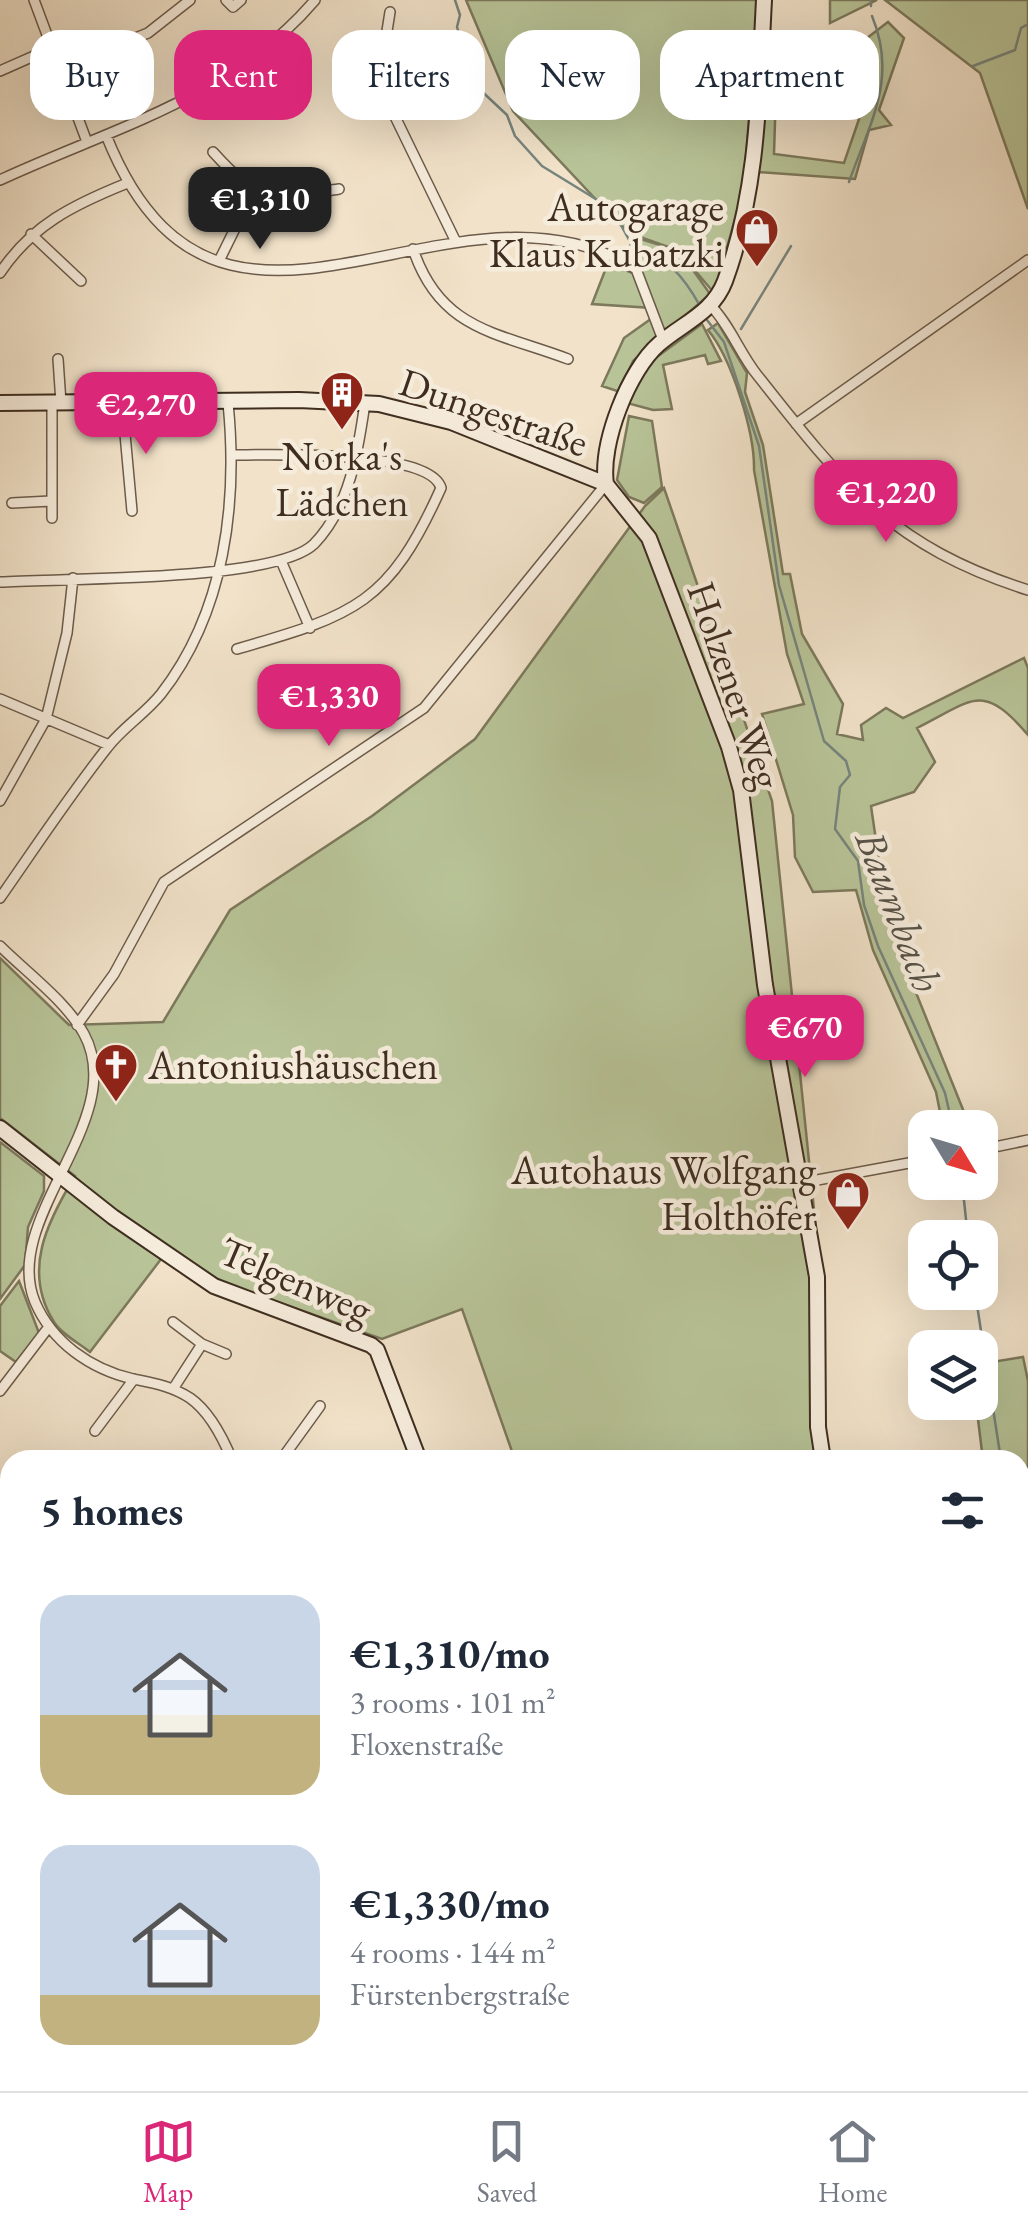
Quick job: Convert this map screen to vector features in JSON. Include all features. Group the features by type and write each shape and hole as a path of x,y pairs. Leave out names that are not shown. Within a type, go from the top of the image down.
{"main road":[{"path":"606,484 607,460 629,384 644,358 711,306 724,282 748,192 764,0"},
{"name":"Dungestraße","path":"0,403 365,403 451,422 606,484"},
{"name":"Holzener Weg","path":"606,484 648,538 735,766 765,985 818,1292 821,1450"},
{"name":"Telgenweg","path":"0,1128 214,1286 360,1338 377,1350 415,1450"}],"street":[{"path":"34,0 45,30"},
{"path":"152,30 190,0"},
{"path":"226,0 233,7 241,0"},
{"path":"0,180 196,96 244,68 315,0"},
{"path":"390,12 380,74 385,96 455,240"},
{"path":"0,72 30,58"},
{"path":"79,120 87,142"},
{"path":"106,136 125,184 166,231 219,261 251,270 286,272 343,266 455,240 505,235 567,242 623,261 641,278 653,324 663,340"},
{"path":"213,152 253,192 279,196 338,190"},
{"path":"0,273 31,234 74,205 125,184"},
{"path":"219,261 253,192"},
{"path":"31,234 80,281"},
{"path":"413,249 434,297 452,312 568,359"},
{"path":"796,424 1028,260"},
{"path":"711,306 796,424 848,488 903,534 986,577 1028,590"},
{"path":"52,518 58,359"},
{"path":"0,898 109,745 159,697 189,648 231,520 233,455 228,403"},
{"path":"0,582 216,572 282,563 320,535 339,504 357,456 365,403"},
{"path":"128,404 126,444 132,511"},
{"path":"233,455 357,456 391,461 435,478 441,488 412,548 374,594 339,617 238,649"},
{"path":"77,1025 114,974 164,882 424,708 606,484"},
{"path":"12,503 51,501"},
{"path":"282,563 310,628"},
{"path":"0,801 46,719 68,632 73,578"},
{"path":"0,699 109,745"},
{"path":"0,946 77,1025 91,1055 93,1080 81,1125 27,1269 32,1298 48,1328 77,1355 134,1379 173,1389 194,1401 218,1428 228,1450"},
{"path":"998,1146 1028,1140"},
{"path":"801,1182 908,1163"},
{"path":"173,1322 202,1344 226,1354"},
{"path":"0,1391 48,1328"},
{"path":"173,1389 202,1344"},
{"path":"95,1431 134,1379"},
{"path":"288,1450 320,1406"}],"green space":[{"path":"466,0 759,0 756,30 660,30 660,120 749,120 743,191 714,293 683,256 710,294 633,361 620,392 602,386 624,338 655,316 652,308 592,304 608,263 635,274 641,258 628,251 634,237 680,251 634,235 618,223 521,120 640,120 640,30 505,30 505,92 485,45 485,30 479,30"},
{"path":"830,0 877,0 830,23"},
{"path":"885,0 1028,0 1028,209 980,73"},
{"path":"888,22 904,38 879,110 879,30"},
{"path":"879,110 891,125 869,130 855,179 757,172 762,120 775,120 774,154 844,163 859,120 879,120"},
{"path":"718,323 747,373 745,392 763,445 783,574 790,574 802,634 843,704 837,734 863,740 861,725 886,708 903,718 1024,658 1028,668 1028,735 999,707 976,701 965,704 917,728 935,762 914,792 871,806 888,923 963,1110 940,1110 936,1092 873,950 856,890 813,892 795,857 793,815 762,714 804,704 787,654 746,417 733,377 708,330"},
{"path":"702,324 721,361 708,364 705,355 663,365 672,409 653,410 627,403 650,362"},
{"path":"629,416 652,421 662,487 644,503 629,497 617,480"},
{"path":"664,488 772,801 823,1297 821,1450 511,1450 462,1309 382,1339 224,1283 168,1250 90,1352 57,1326 40,1284 42,1247 55,1211 75,1176 0,1118 0,958 69,1025 163,1022 230,910 372,816 475,739 645,506"},
{"path":"0,1142 44,1176 44,1191 28,1227 25,1265 0,1299"},
{"path":"19,1281 39,1333 16,1362 0,1351 0,1306"},
{"path":"1023,1357 1028,1381 1028,1450 982,1450 978,1420 998,1420 998,1361"}],"waterway":[{"name":"Baumbach","path":"455,0 460,15 457,27 475,85 507,115 515,136 542,166 612,209 633,247 673,269 700,306"},
{"path":"871,0 871,6"},
{"path":"849,182 882,80 879,39 872,16"},
{"path":"973,66 1015,50 1021,28 1028,24"},
{"path":"741,329 791,246"},
{"name":"Baumbach","path":"707,320 724,342 759,446 779,585 824,741 846,761 850,775 840,787 835,829 858,861 864,905 878,946 945,1093 949,1110"},
{"name":"Baumbach","path":"964,1200 966,1220"},
{"name":"Baumbach","path":"978,1310 999,1450"}],"place":[{"name":"Autogarage Klaus Kubatzki","path":"757,268"},
{"name":"Norka's Lädchen","path":"342,431"},
{"name":"Antoniushäuschen","path":"116,1103"},
{"name":"Autohaus Wolfgang Holthöfer","path":"848,1231"}]}
